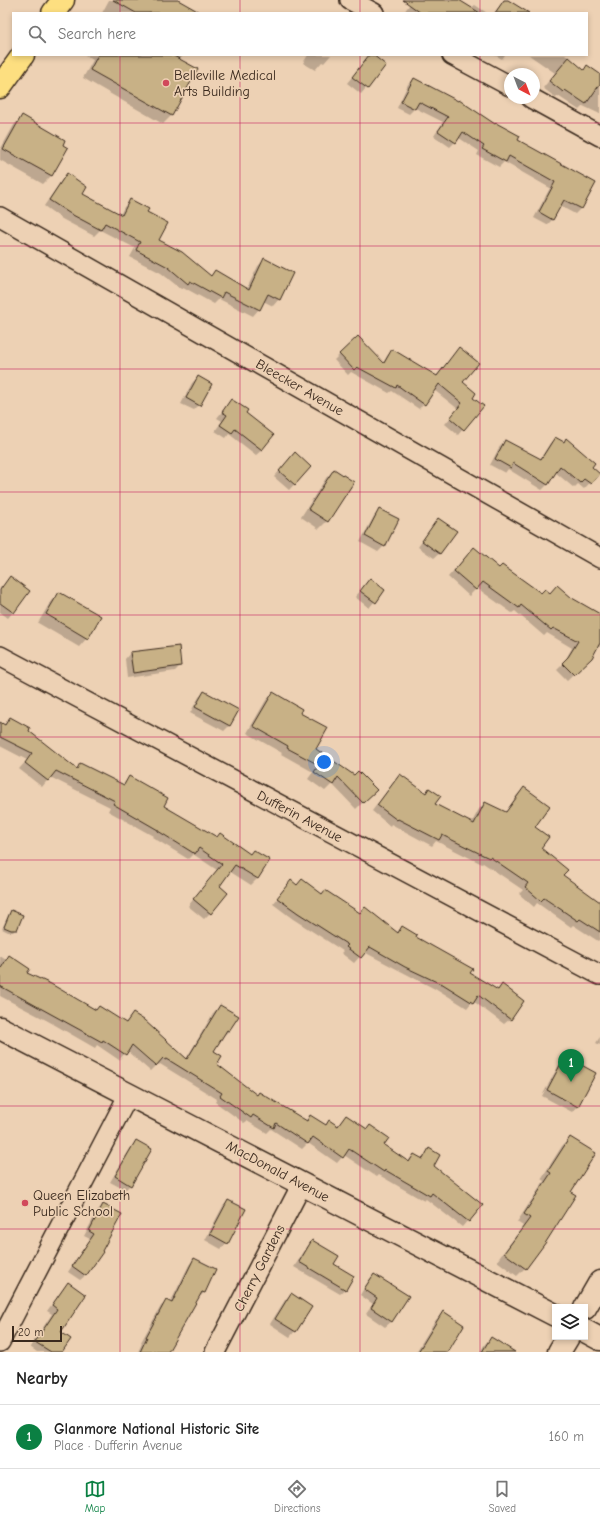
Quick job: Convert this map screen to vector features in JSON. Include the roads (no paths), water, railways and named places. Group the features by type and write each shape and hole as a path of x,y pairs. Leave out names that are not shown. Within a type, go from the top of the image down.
{"main road":[{"path":"54,12 63,0"},
{"path":"0,87 22,56"}],"street":[{"path":"350,0 372,12"},
{"path":"454,56 504,83"},
{"path":"540,103 600,136"},
{"name":"Bleecker Avenue","path":"0,217 600,558"},
{"name":"Dufferin Avenue","path":"0,656 600,975"},
{"name":"MacDonald Avenue","path":"0,1028 552,1313"},
{"path":"0,1342 129,1094"},
{"name":"Cherry Gardens","path":"215,1352 302,1184"},
{"path":"587,1304 600,1282"},
{"path":"588,1333 600,1339"},
{"path":"559,1352 566,1340"}],"place":[{"name":"Belleville Medical Arts Building","path":"166,83"},
{"name":"Glanmore National Historic Site","path":"571,1082"},
{"name":"Queen Elizabeth Public School","path":"25,1203"}]}
